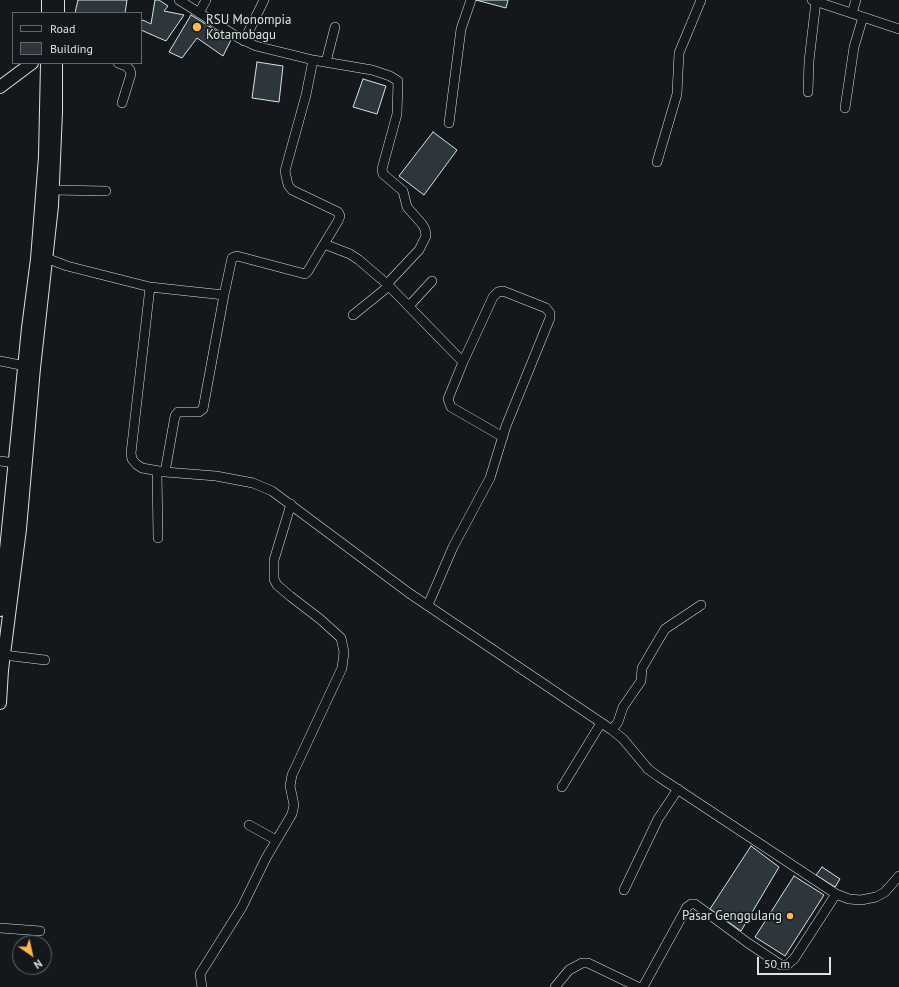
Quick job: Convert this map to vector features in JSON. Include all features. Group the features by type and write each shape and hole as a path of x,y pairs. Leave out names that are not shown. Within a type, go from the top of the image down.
{"main road":[{"path":"48,0 48,12"},
{"path":"58,0 58,12"},
{"path":"0,87 31,64"},
{"path":"41,259 47,64"},
{"path":"0,610 15,464 29,367 41,259 52,190 56,112 56,64"},
{"path":"0,703 1,670 20,529 29,367"}],"street":[{"path":"179,0 244,41 256,46 313,60 372,70 390,76 398,81 397,114 382,169 383,174 403,191 407,207 422,224 425,229 426,236 419,250 388,285 353,315"},
{"path":"199,12 206,0"},
{"path":"244,41 264,0"},
{"path":"449,123 460,35 471,0"},
{"path":"657,162 677,94 679,53 701,0"},
{"path":"852,13 856,0"},
{"path":"808,92 814,1 899,29"},
{"path":"845,108 854,47 863,17"},
{"path":"326,62 335,27"},
{"path":"158,538 161,471 175,416 178,412 199,412 203,409 232,258 237,256 305,274 340,216 338,212 292,190 288,185 285,171 306,95 313,60"},
{"path":"121,64 126,66 130,70 131,74 122,103"},
{"path":"52,190 106,191"},
{"path":"324,244 350,254 388,285 463,362"},
{"path":"41,259 150,287 224,295"},
{"path":"409,306 432,281"},
{"path":"150,287 131,452 132,459 136,464 142,468 161,471 216,476 253,482 272,491 428,605 612,730 623,739 648,769 836,894 849,899 861,900 876,898 885,892 899,876"},
{"path":"428,605 454,547 485,488 502,437 539,349 550,318 550,313 546,308 503,291 498,292 493,297 463,362 448,403 451,407 502,437"},
{"path":"0,361 29,367"},
{"path":"0,460 15,464"},
{"path":"202,987 200,974 242,907 276,840 292,814 294,805 290,786 296,765 342,668 343,643 335,631 277,585 274,579 274,560 291,504"},
{"path":"612,730 618,722 624,707 640,681 642,668 665,629 701,605"},
{"path":"4,655 45,660"},
{"path":"562,787 601,723"},
{"path":"624,890 658,818 678,789"},
{"path":"249,825 276,840"},
{"path":"643,987 687,907 691,904 695,904 776,962 781,965 787,965 794,958 836,894"},
{"path":"0,928 40,932"},
{"path":"555,987 569,970 582,963 588,963 638,987"}],"building":[{"path":"78,0 127,0 125,12 75,12"},
{"path":"155,0 159,0 168,6 164,11 184,15 166,41 142,30 143,20 151,24"},
{"path":"476,0 508,0 506,8"},
{"name":"RSU Monompia Kotamobagu","path":"191,15 231,40 223,56 197,38 182,58 169,52"},
{"path":"257,62 283,66 279,102 252,98"},
{"path":"363,79 386,86 377,114 353,107"},
{"path":"433,132 457,150 424,195 399,176"},
{"path":"751,846 779,867 741,931 710,909"},
{"path":"822,867 840,879 835,887 816,875"},
{"name":"Pasar Genggulang","path":"794,876 824,895 785,956 755,937"}],"place":[{"name":"RSU Monompia Kotamobagu","path":"197,27"},
{"name":"Pasar Genggulang","path":"790,916"}]}
